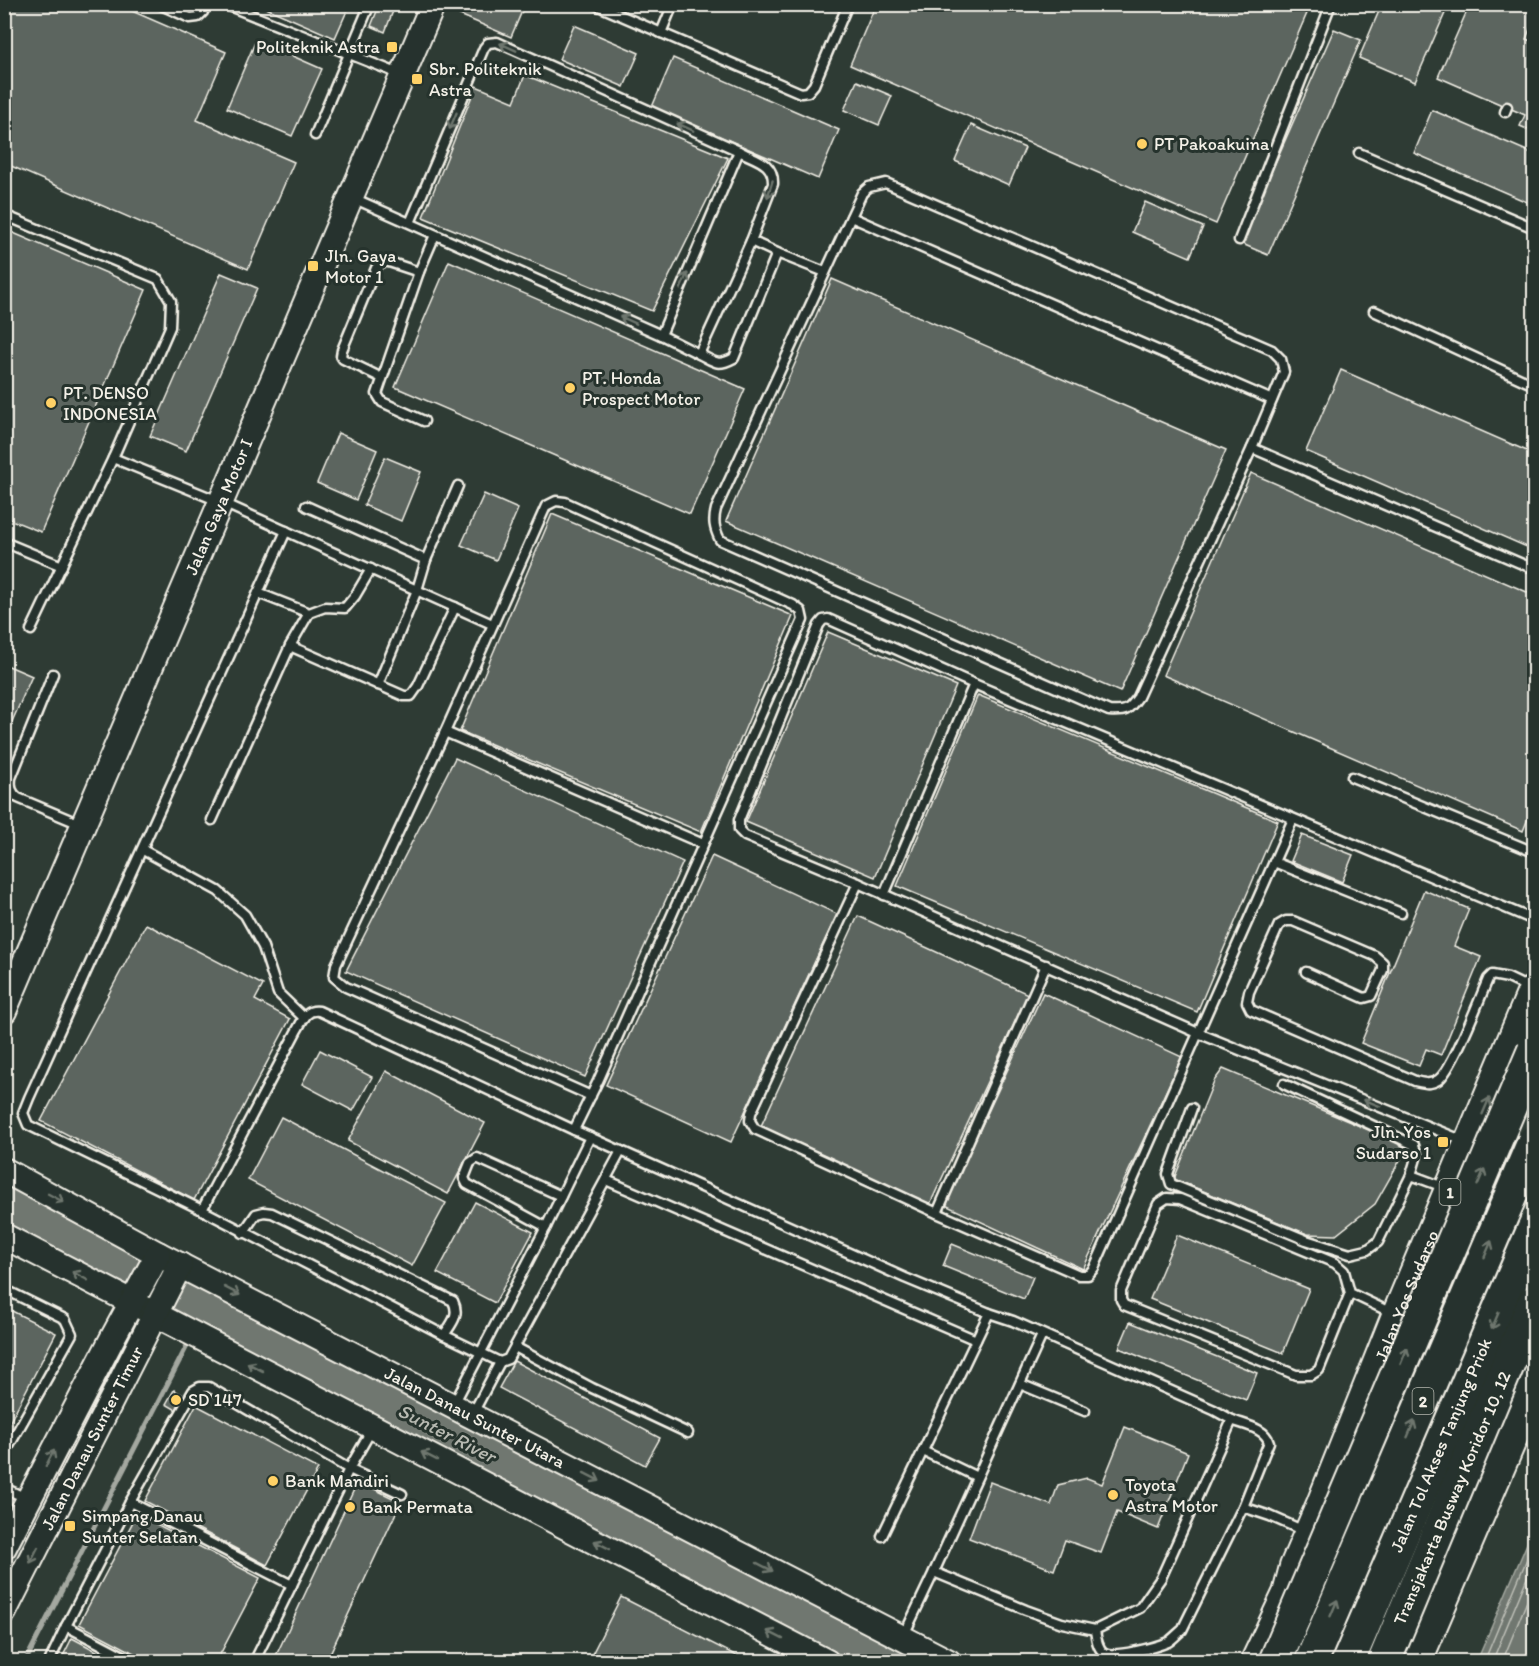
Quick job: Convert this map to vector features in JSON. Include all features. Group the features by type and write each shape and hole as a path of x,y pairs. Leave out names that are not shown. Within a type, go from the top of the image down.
{"highway":[{"name":"Jalan Yos Sudarso","path":"1257,1662 1289,1594 1296,1567 1534,991"},
{"path":"1275,1662 1534,1050"},
{"name":"Jalan Tol Akses Tanjung Priok","path":"1311,1662 1534,1141"},
{"name":"Jalan Tol Akses Tanjung Priok","path":"1348,1662 1534,1228"},
{"path":"1384,1662 1534,1302"},
{"path":"1415,1662 1468,1540 1526,1385"},
{"path":"1323,1504 1321,1520 1326,1543 1345,1566 1371,1580 1400,1584 1429,1577 1454,1561 1468,1540"},
{"name":"Jalan Yos Sudarso","path":"1246,1662 1280,1591 1296,1567"},
{"path":"1290,1662 1298,1662"}],"main road":[{"name":"Jalan Gaya Motor I","path":"4,1011 433,4"},
{"name":"Jalan Danau Sunter Utara","path":"4,1170 155,1260 462,1410 949,1662"},
{"path":"4,1236 158,1308 194,1335 827,1662"},
{"name":"Jalan Danau Sunter Timur","path":"4,1548 155,1260"},
{"name":"Jalan Danau Sunter Timur","path":"4,1612 177,1271"}],"lane":[{"path":"159,4 190,18 198,18 206,4"},
{"path":"224,4 403,75"},
{"path":"315,135 370,4"},
{"path":"594,4 801,93 808,92 814,85 848,4"},
{"path":"661,33 673,4"},
{"path":"1239,240 1331,4"},
{"path":"410,223 488,43 497,42 738,151 769,166 773,174 773,184 751,241 699,354"},
{"path":"661,335 738,151"},
{"path":"1359,153 1534,228"},
{"path":"886,183 1261,345 1272,350 1281,360 1284,372 1252,448 1138,697 1124,712 1109,711 720,540 713,520 716,509 825,272 862,193 869,187 886,183"},
{"path":"351,197 661,335 716,363 724,363 734,358 777,253"},
{"path":"4,215 158,279 171,301 170,327 113,458 31,630"},
{"path":"851,217 1272,400"},
{"path":"424,421 382,402 377,394 419,273 435,235"},
{"path":"751,241 825,272"},
{"path":"382,378 343,359 342,350 376,268 381,262 389,262 419,273"},
{"path":"1374,311 1534,385"},
{"path":"1252,448 1534,569"},
{"path":"113,458 221,502 492,624"},
{"path":"378,685 417,590 426,560 458,486"},
{"path":"574,1130 591,1096 802,620 801,611 793,605 566,502 556,501 546,506 445,732 336,965 334,977 346,987 591,1096"},
{"path":"306,506 426,560"},
{"path":"286,531 23,1113 28,1125 202,1210 243,1233 500,1362"},
{"path":"4,542 62,566"},
{"path":"212,820 290,646 309,613 325,607 345,608 371,569"},
{"path":"258,593 309,613"},
{"path":"290,646 404,696 411,696 418,686 455,607"},
{"path":"1470,1143 1198,1033 745,836 739,830 739,820 819,625 823,620 828,619 974,684 1534,920"},
{"path":"53,674 10,778 10,786 12,793 18,798 84,826"},
{"path":"884,895 974,684"},
{"path":"445,732 703,844"},
{"path":"1352,777 1529,850 1534,849"},
{"path":"858,884 751,1113 750,1121 754,1129 937,1213 1079,1275 1088,1275 1094,1268 1293,819"},
{"path":"143,850 218,891 245,915 263,947 278,993 304,1018"},
{"path":"1274,862 1401,913"},
{"path":"1306,972 1364,998 1371,996 1383,970 1383,963 1375,956 1293,921 1286,921 1279,924 1249,993 1247,1002 1251,1010 1415,1081 1430,1084 1441,1079 1457,1051 1488,979 1492,975 1508,978 1534,991"},
{"path":"937,1213 1046,966"},
{"path":"202,1210 304,1018 308,1012 319,1011 574,1130 904,1278 1013,1321 1263,1432 1269,1442 1243,1507 1182,1630 1170,1641 1155,1647 1110,1655 1102,1652 1095,1630"},
{"path":"1192,1108 1168,1174 1171,1184 1306,1240 1350,1254 1367,1250 1378,1242 1411,1175 1417,1155 1414,1145 1284,1084"},
{"path":"462,1410 482,1353 590,1137"},
{"path":"462,1410 500,1362 508,1359 621,1151"},
{"path":"546,1227 467,1184 464,1178 470,1163 477,1158 561,1196"},
{"path":"1411,1175 1451,1190"},
{"path":"606,1180 976,1340"},
{"path":"1350,1293 1319,1371 1311,1375 1296,1375 1124,1305 1121,1300 1121,1291 1158,1204 1167,1198 1180,1199 1335,1263 1344,1271 1350,1293 1398,1316"},
{"path":"243,1233 256,1214 272,1213 453,1301 457,1309 456,1318 444,1335"},
{"path":"4,1289 65,1319 72,1334 4,1455"},
{"path":"882,1536 989,1313"},
{"path":"902,1637 1042,1335"},
{"path":"515,1347 592,1388 688,1433"},
{"name":"Transjakarta Busway Koridor 10, 12","path":"1526,1385 1534,1347"},
{"path":"1020,1384 1085,1411"},
{"path":"50,1662 130,1502 193,1391 200,1387 209,1387 350,1469 402,1494"},
{"path":"934,1572 1035,1614 1095,1630 1140,1608 1161,1578 1232,1420"},
{"path":"254,1662 350,1469 373,1428"},
{"path":"923,1451 977,1477"},
{"path":"4,1488 28,1499"},
{"path":"130,1502 292,1585"},
{"path":"1243,1507 1310,1534"},
{"path":"66,1626 135,1662"}],"shaded area":[{"path":"131,1303 155,1315 5,1611 5,1550"}],"water":[{"path":"1534,1527 1534,1661 1477,1661"}],"building":[{"path":"4,4 116,4 226,52 197,120 294,162 248,269 4,163"},
{"path":"257,4 350,4 335,38"},
{"path":"456,4 525,4 511,37 453,12"},
{"name":"PT Pakoakuina","path":"876,4 1311,4 1216,224 850,65"},
{"path":"1382,4 1449,4 1415,82 1359,58"},
{"path":"1470,4 1534,4 1534,19 1526,39 1534,42 1534,132 1520,126 1525,115 1438,77"},
{"path":"379,6 393,11 385,32 371,26"},
{"path":"574,25 639,53 624,87 559,59"},
{"path":"1334,29 1361,40 1268,255 1240,243"},
{"path":"256,40 322,69 292,136 227,108"},
{"path":"673,58 839,130 818,179 652,107"},
{"path":"525,75 728,158 652,311 423,217 476,86 514,102"},
{"path":"857,81 892,96 879,125 844,110"},
{"path":"1432,110 1534,154 1534,205 1414,153"},
{"path":"971,125 1025,148 1009,185 955,161"},
{"path":"1145,202 1203,227 1190,257 1132,232"},
{"name":"PT. DENSO INDONESIA","path":"4,229 146,290 41,532 4,517"},
{"name":"PT. Honda Prospect Motor","path":"449,261 745,389 690,514 395,387"},
{"path":"221,273 257,288 186,451 150,436"},
{"path":"832,279 1226,450 1120,692 726,521"},
{"path":"1341,370 1534,454 1534,550 1306,451"},
{"path":"338,433 377,450 356,500 317,483"},
{"path":"385,457 421,472 401,521 364,505"},
{"path":"1251,473 1534,595 1534,804 1523,831 1163,675"},
{"path":"484,494 518,509 496,560 461,545"},
{"path":"552,514 793,616 701,832 460,731"},
{"path":"828,632 956,686 875,877 746,822"},
{"path":"4,664 32,676 4,740"},
{"path":"978,695 1278,821 1197,1012 897,886"},
{"path":"455,758 683,862 585,1077 346,971"},
{"path":"1302,835 1353,855 1342,882 1291,861"},
{"path":"712,856 837,914 731,1142 606,1085"},
{"path":"1424,890 1469,909 1454,946 1481,957 1441,1055 1426,1049 1419,1066 1361,1043"},
{"path":"858,916 1028,994 930,1204 761,1126"},
{"path":"146,924 263,985 255,1000 290,1019 194,1200 41,1121"},
{"path":"1043,993 1182,1057 1083,1269 945,1205"},
{"path":"320,1050 372,1077 353,1111 302,1084"},
{"path":"1223,1069 1408,1146 1375,1204 1336,1235 1307,1234 1174,1179 1214,1081"},
{"path":"386,1071 485,1123 448,1194 348,1141"},
{"path":"281,1117 446,1203 412,1266 248,1180"},
{"path":"475,1202 533,1232 495,1303 437,1273"},
{"path":"1177,1235 1309,1289 1283,1353 1150,1299"},
{"path":"952,1244 1033,1277 1024,1299 943,1266"},
{"path":"4,1307 56,1333 4,1433"},
{"path":"1130,1322 1257,1373 1246,1400 1119,1348"},
{"path":"514,1361 660,1438 645,1465 499,1388"},
{"name":"SD 147","path":"174,1390 186,1397 178,1411 166,1404"},
{"path":"196,1405 318,1469 267,1565 145,1501"},
{"name":"Toyota Astra Motor","path":"1125,1427 1188,1453 1158,1529 1117,1512 1101,1553 1065,1540 1054,1570 969,1538 990,1482 1051,1505 1058,1485 1087,1478 1102,1484"},
{"path":"358,1481 401,1502 326,1662 273,1662"},
{"path":"137,1514 260,1578 216,1662 151,1662 79,1624"},
{"path":"621,1597 745,1660 744,1662 588,1662"},
{"path":"72,1638 117,1662 60,1662"}],"waterway":[{"name":"Sunter River","path":"4,1204 889,1662"},
{"path":"196,1329 207,1308"},
{"path":"25,1662 190,1340"}],"place":[{"name":"Politeknik Astra","path":"392,47"},
{"name":"Sbr. Politeknik Astra","path":"417,79"},
{"name":"PT Pakoakuina","path":"1142,144"},
{"name":"Jln. Gaya Motor 1","path":"313,266"},
{"name":"PT. Honda Prospect Motor","path":"570,388"},
{"name":"PT. DENSO INDONESIA","path":"51,403"},
{"name":"Jln. Yos Sudarso 1","path":"1443,1142"},
{"name":"SD 147","path":"176,1400"},
{"name":"Bank Mandiri","path":"273,1481"},
{"name":"Toyota Astra Motor","path":"1113,1495"},
{"name":"Bank Permata","path":"350,1507"},
{"name":"Simpang Danau Sunter Selatan","path":"70,1526"}]}
